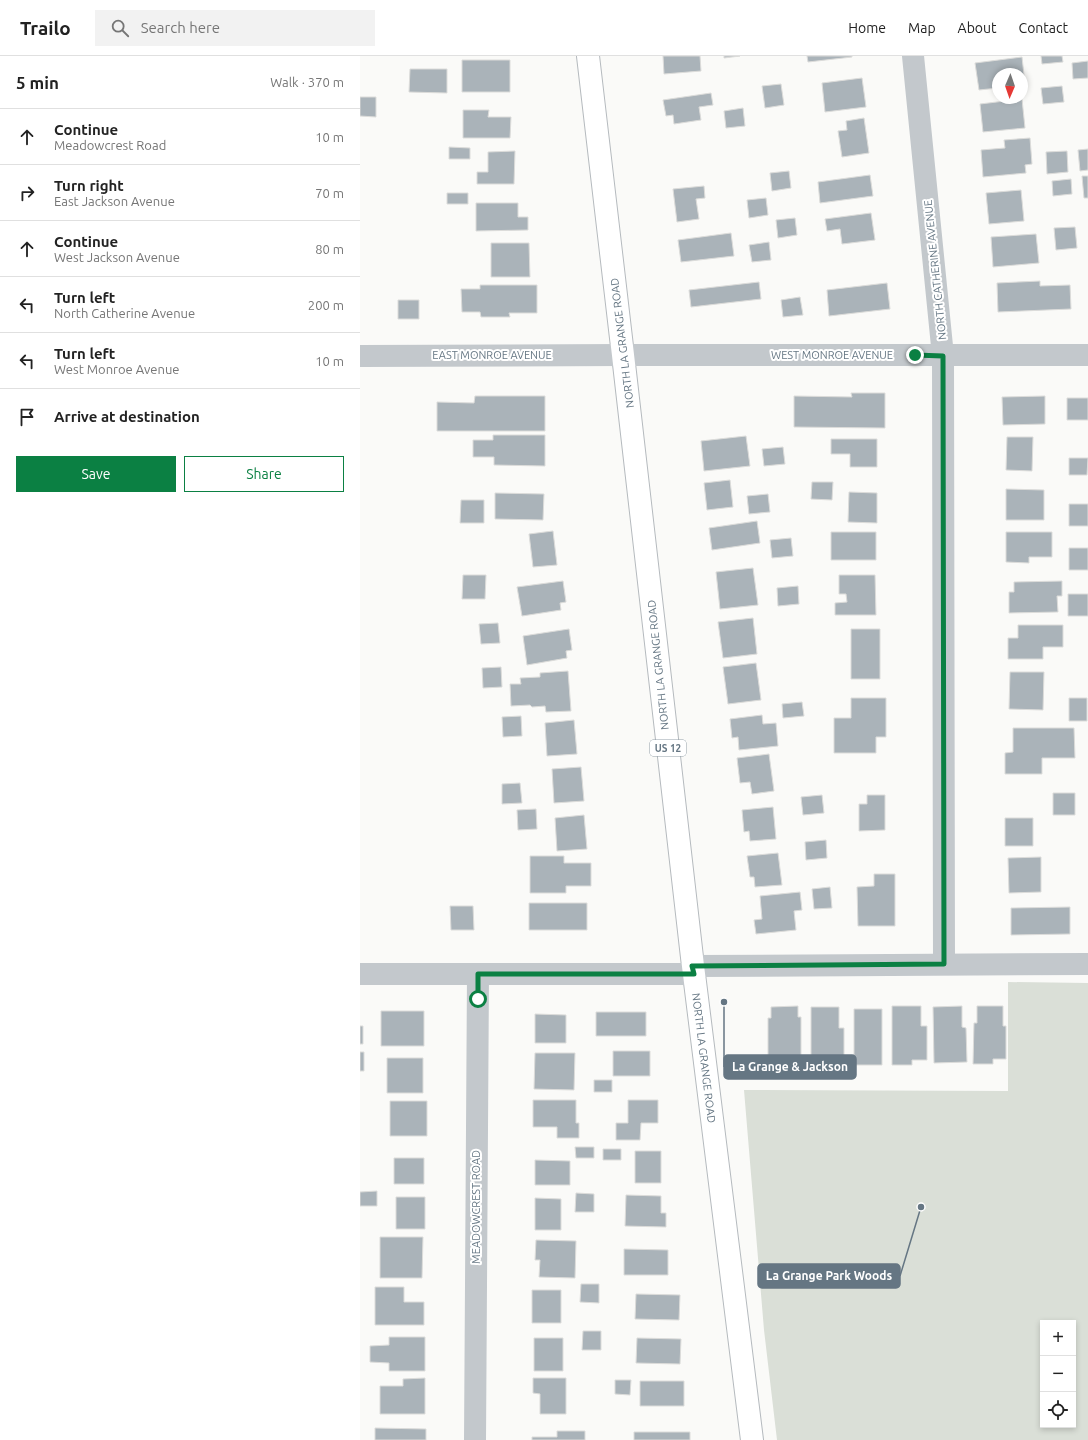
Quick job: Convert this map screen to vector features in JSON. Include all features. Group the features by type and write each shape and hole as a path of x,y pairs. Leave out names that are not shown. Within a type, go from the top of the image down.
{"main road":[{"name":"NORTH LA GRANGE ROAD","path":"588,56 624,355 693,970 752,1440"}],"street":[{"name":"NORTH CATHERINE AVENUE","path":"913,56 943,356 944,964"},
{"name":"WEST MONROE AVENUE","path":"624,355 1088,355"},
{"name":"EAST MONROE AVENUE","path":"360,356 624,355"},
{"path":"360,974 478,974 944,964 1088,964"},
{"name":"MEADOWCREST ROAD","path":"475,1440 478,974"}],"shaded area":[{"path":"1008,982 1088,983 1088,1440 777,1440 764,1330 744,1090 1008,1091"}],"building":[{"path":"663,56 700,56 701,71 664,74"},
{"path":"724,56 740,56 724,58"},
{"path":"807,56 852,56 852,57 808,62"},
{"path":"1041,56 1062,56 1063,62 1042,64"},
{"path":"1022,57 1023,68 992,68 992,89 979,90 975,63"},
{"path":"462,60 510,60 510,92 462,92"},
{"path":"1088,61 1088,78 1073,79 1072,63"},
{"path":"410,69 447,69 447,93 409,92"},
{"path":"862,78 866,107 825,112 822,83"},
{"path":"781,84 784,105 765,108 762,86"},
{"path":"1062,86 1064,102 1043,104 1041,88"},
{"path":"711,93 713,105 699,107 701,120 674,124 673,115 666,116 663,100"},
{"path":"360,97 376,97 376,117 360,116"},
{"path":"992,103 992,104 1023,104 1025,128 983,132 980,104"},
{"path":"743,108 745,126 726,128 724,111"},
{"path":"463,110 489,110 488,117 511,117 510,138 463,138"},
{"path":"864,118 869,153 842,157 838,131 847,130 846,121"},
{"path":"1030,138 1032,164 1025,165 1026,173 983,177 981,150 1005,148 1004,140"},
{"path":"449,147 470,148 470,159 449,159"},
{"path":"1088,149 1088,170 1080,171 1078,150"},
{"path":"515,151 514,184 477,184 477,172 488,172 488,152"},
{"path":"1067,151 1068,172 1047,174 1046,152"},
{"path":"789,171 791,188 772,191 770,173"},
{"path":"870,175 873,196 820,203 818,182"},
{"path":"1082,176 1088,176 1088,198 1084,198"},
{"path":"1071,179 1072,194 1053,196 1052,181"},
{"path":"704,186 705,198 696,199 699,219 677,222 673,189"},
{"path":"1021,190 1024,221 989,224 986,193"},
{"path":"447,193 468,193 468,204 447,204"},
{"path":"766,198 768,215 749,218 747,200"},
{"path":"476,203 518,203 518,217 528,217 528,230 476,231"},
{"path":"871,213 875,240 842,244 840,229 827,231 825,219"},
{"path":"795,218 797,235 778,238 776,220"},
{"path":"1075,227 1077,248 1056,250 1054,228"},
{"path":"731,233 734,256 681,262 678,240"},
{"path":"1036,234 1039,263 993,267 991,237"},
{"path":"769,242 771,260 752,262 749,245"},
{"path":"491,243 529,243 530,277 491,277"},
{"path":"1040,281 1040,286 1070,285 1071,309 998,312 997,283"},
{"path":"759,282 761,299 691,307 689,290"},
{"path":"887,283 890,309 829,316 827,290"},
{"path":"480,285 537,285 537,313 509,313 510,317 481,317 480,312 462,312 461,289 480,289"},
{"path":"800,297 803,315 783,317 781,300"},
{"path":"398,300 419,300 419,319 398,319"},
{"path":"851,393 885,393 885,428 794,427 794,396 852,397"},
{"path":"475,396 545,396 545,431 437,431 437,402 474,403"},
{"path":"1045,396 1045,424 1003,425 1002,397"},
{"path":"1067,398 1088,398 1088,420 1067,420"},
{"path":"493,435 545,435 545,466 494,465 494,457 473,457 473,440 493,440"},
{"path":"746,436 750,466 704,471 701,441"},
{"path":"1007,437 1033,437 1032,471 1006,470"},
{"path":"831,439 877,439 877,467 850,467 850,454 831,454"},
{"path":"783,447 785,464 764,466 762,449"},
{"path":"1069,458 1088,458 1087,475 1069,475"},
{"path":"730,480 733,507 707,510 704,483"},
{"path":"812,482 833,482 832,500 811,499"},
{"path":"1006,489 1044,490 1044,520 1006,520"},
{"path":"849,492 877,493 877,523 848,522"},
{"path":"495,493 544,494 543,520 495,519"},
{"path":"768,494 770,512 749,514 747,496"},
{"path":"461,500 484,500 484,523 460,523"},
{"path":"1069,504 1088,504 1088,526 1069,526"},
{"path":"757,521 760,543 712,550 709,528"},
{"path":"553,531 557,565 533,567 529,534"},
{"path":"831,532 876,532 876,560 831,560"},
{"path":"1006,532 1052,532 1052,557 1029,557 1029,563 1006,562"},
{"path":"791,538 793,556 772,558 770,540"},
{"path":"1069,548 1088,548 1088,570 1069,570"},
{"path":"753,568 758,605 720,609 716,572"},
{"path":"463,575 486,575 485,599 462,599"},
{"path":"839,575 875,575 876,615 835,615 835,603 847,602 846,594 839,594"},
{"path":"563,581 566,602 560,603 561,610 522,616 517,587"},
{"path":"1062,581 1062,596 1057,596 1058,612 1009,613 1009,592 1014,592 1014,582"},
{"path":"798,586 799,604 778,606 777,588"},
{"path":"1068,594 1088,594 1088,616 1068,616"},
{"path":"753,618 757,654 723,658 718,622"},
{"path":"498,623 500,643 481,644 479,624"},
{"path":"1018,625 1063,625 1063,647 1043,647 1043,659 1008,659 1008,638 1018,638"},
{"path":"569,629 572,650 566,651 567,658 527,665 523,636"},
{"path":"851,629 880,629 880,679 851,679"},
{"path":"756,663 761,700 728,704 723,667"},
{"path":"501,667 502,687 483,688 482,668"},
{"path":"568,671 571,711 546,712 545,706 511,706 510,684 521,684 520,678 540,677 540,673"},
{"path":"1010,672 1044,672 1043,710 1009,709"},
{"path":"851,698 886,698 886,737 876,737 876,753 834,753 834,718 851,718"},
{"path":"1069,698 1087,698 1087,721 1069,721"},
{"path":"802,702 804,716 783,718 782,704"},
{"path":"762,715 763,724 776,723 778,746 739,750 738,737 732,738 730,719"},
{"path":"521,716 522,736 503,737 502,717"},
{"path":"574,720 577,754 547,756 545,723"},
{"path":"1013,728 1074,728 1075,758 1042,758 1042,774 1005,774 1005,753 1013,752"},
{"path":"769,754 774,791 752,794 750,782 740,783 737,758"},
{"path":"581,767 584,801 554,803 552,769"},
{"path":"520,783 522,803 502,804 502,784"},
{"path":"1053,793 1075,793 1075,815 1053,815"},
{"path":"822,795 824,813 803,815 801,797"},
{"path":"867,795 885,795 885,830 859,831 859,804 867,804"},
{"path":"773,807 776,839 750,841 749,831 744,832 742,810"},
{"path":"536,809 537,829 518,830 517,810"},
{"path":"584,815 587,849 557,851 555,818"},
{"path":"1005,818 1033,818 1033,846 1005,846"},
{"path":"826,840 827,858 806,860 805,842"},
{"path":"778,853 782,885 755,887 754,877 750,877 747,856"},
{"path":"530,856 564,856 564,863 591,863 591,886 566,886 566,893 530,893"},
{"path":"1041,857 1041,892 1009,893 1008,858"},
{"path":"874,874 895,874 895,926 858,926 857,887 874,886"},
{"path":"830,887 832,908 814,909 812,889"},
{"path":"800,892 802,910 794,911 796,930 756,934 754,920 762,919 760,896"},
{"path":"529,903 587,903 587,930 529,930"},
{"path":"450,906 473,906 474,930 451,930"},
{"path":"1070,907 1070,934 1011,935 1011,908"},
{"path":"798,1006 798,1017 801,1017 801,1060 788,1060 788,1065 768,1065 768,1018 771,1018 771,1007"},
{"path":"892,1006 921,1006 921,1026 927,1026 927,1060 912,1060 912,1065 892,1065"},
{"path":"962,1006 962,1027 966,1028 967,1062 934,1063 933,1007"},
{"path":"977,1006 1003,1006 1003,1026 1006,1026 1006,1059 993,1059 993,1064 973,1064 974,1023 977,1023"},
{"path":"811,1007 839,1007 839,1028 844,1028 844,1063 811,1063"},
{"path":"854,1009 882,1009 882,1065 854,1065"},
{"path":"381,1011 424,1011 424,1046 381,1046"},
{"path":"596,1012 646,1012 646,1036 596,1036"},
{"path":"535,1014 566,1015 566,1043 535,1043"},
{"path":"360,1026 363,1026 363,1044 360,1044"},
{"path":"613,1051 650,1051 650,1076 613,1076"},
{"path":"360,1052 364,1052 364,1071 360,1071"},
{"path":"535,1053 575,1053 574,1090 534,1089"},
{"path":"387,1058 423,1058 423,1093 387,1093"},
{"path":"594,1080 612,1080 612,1092 594,1092"},
{"path":"533,1100 576,1100 576,1123 579,1123 579,1138 557,1138 557,1127 533,1127"},
{"path":"628,1100 658,1100 658,1123 641,1123 640,1140 616,1140 616,1123 628,1123"},
{"path":"390,1101 427,1101 427,1136 390,1136"},
{"path":"575,1147 594,1147 594,1158 576,1158"},
{"path":"603,1149 621,1149 621,1160 603,1160"},
{"path":"635,1151 661,1151 661,1183 635,1183"},
{"path":"394,1158 424,1158 424,1184 394,1184"},
{"path":"535,1160 570,1161 570,1185 535,1185"},
{"path":"377,1191 377,1206 360,1206 360,1192"},
{"path":"576,1193 594,1194 594,1212 575,1212"},
{"path":"626,1195 661,1196 661,1213 666,1213 666,1227 625,1226"},
{"path":"396,1197 425,1197 425,1229 396,1229"},
{"path":"535,1198 561,1199 561,1230 535,1230"},
{"path":"380,1237 423,1237 422,1278 380,1278"},
{"path":"536,1240 576,1241 575,1278 539,1277 540,1260 535,1260"},
{"path":"624,1249 668,1250 668,1275 624,1275"},
{"path":"581,1284 599,1284 599,1303 580,1302"},
{"path":"375,1287 404,1287 404,1302 424,1302 424,1325 375,1325"},
{"path":"532,1290 561,1290 561,1323 532,1323"},
{"path":"636,1294 680,1295 679,1320 635,1319"},
{"path":"583,1331 601,1331 601,1350 582,1350"},
{"path":"389,1337 425,1337 425,1371 389,1371 389,1363 370,1362 370,1346 389,1345"},
{"path":"534,1338 563,1338 563,1371 534,1371"},
{"path":"637,1338 681,1339 680,1364 636,1363"},
{"path":"425,1378 425,1414 380,1414 380,1386 403,1386 403,1379"},
{"path":"533,1378 566,1378 566,1414 540,1414 540,1394 533,1393"},
{"path":"615,1380 631,1380 630,1395 615,1394"},
{"path":"640,1381 684,1381 684,1406 640,1406"},
{"path":"375,1428 426,1429 426,1440 375,1440"},
{"path":"557,1431 585,1431 585,1440 532,1440 532,1437 557,1437"},
{"path":"634,1432 690,1432 690,1440 634,1440"}],"place":[{"name":"La Grange & Jackson","path":"724,1002"},
{"name":"La Grange Park Woods","path":"921,1207"}],"route":[{"path":"478,999 478,974 694,974 692,966 944,964 943,356 915,355"}]}
